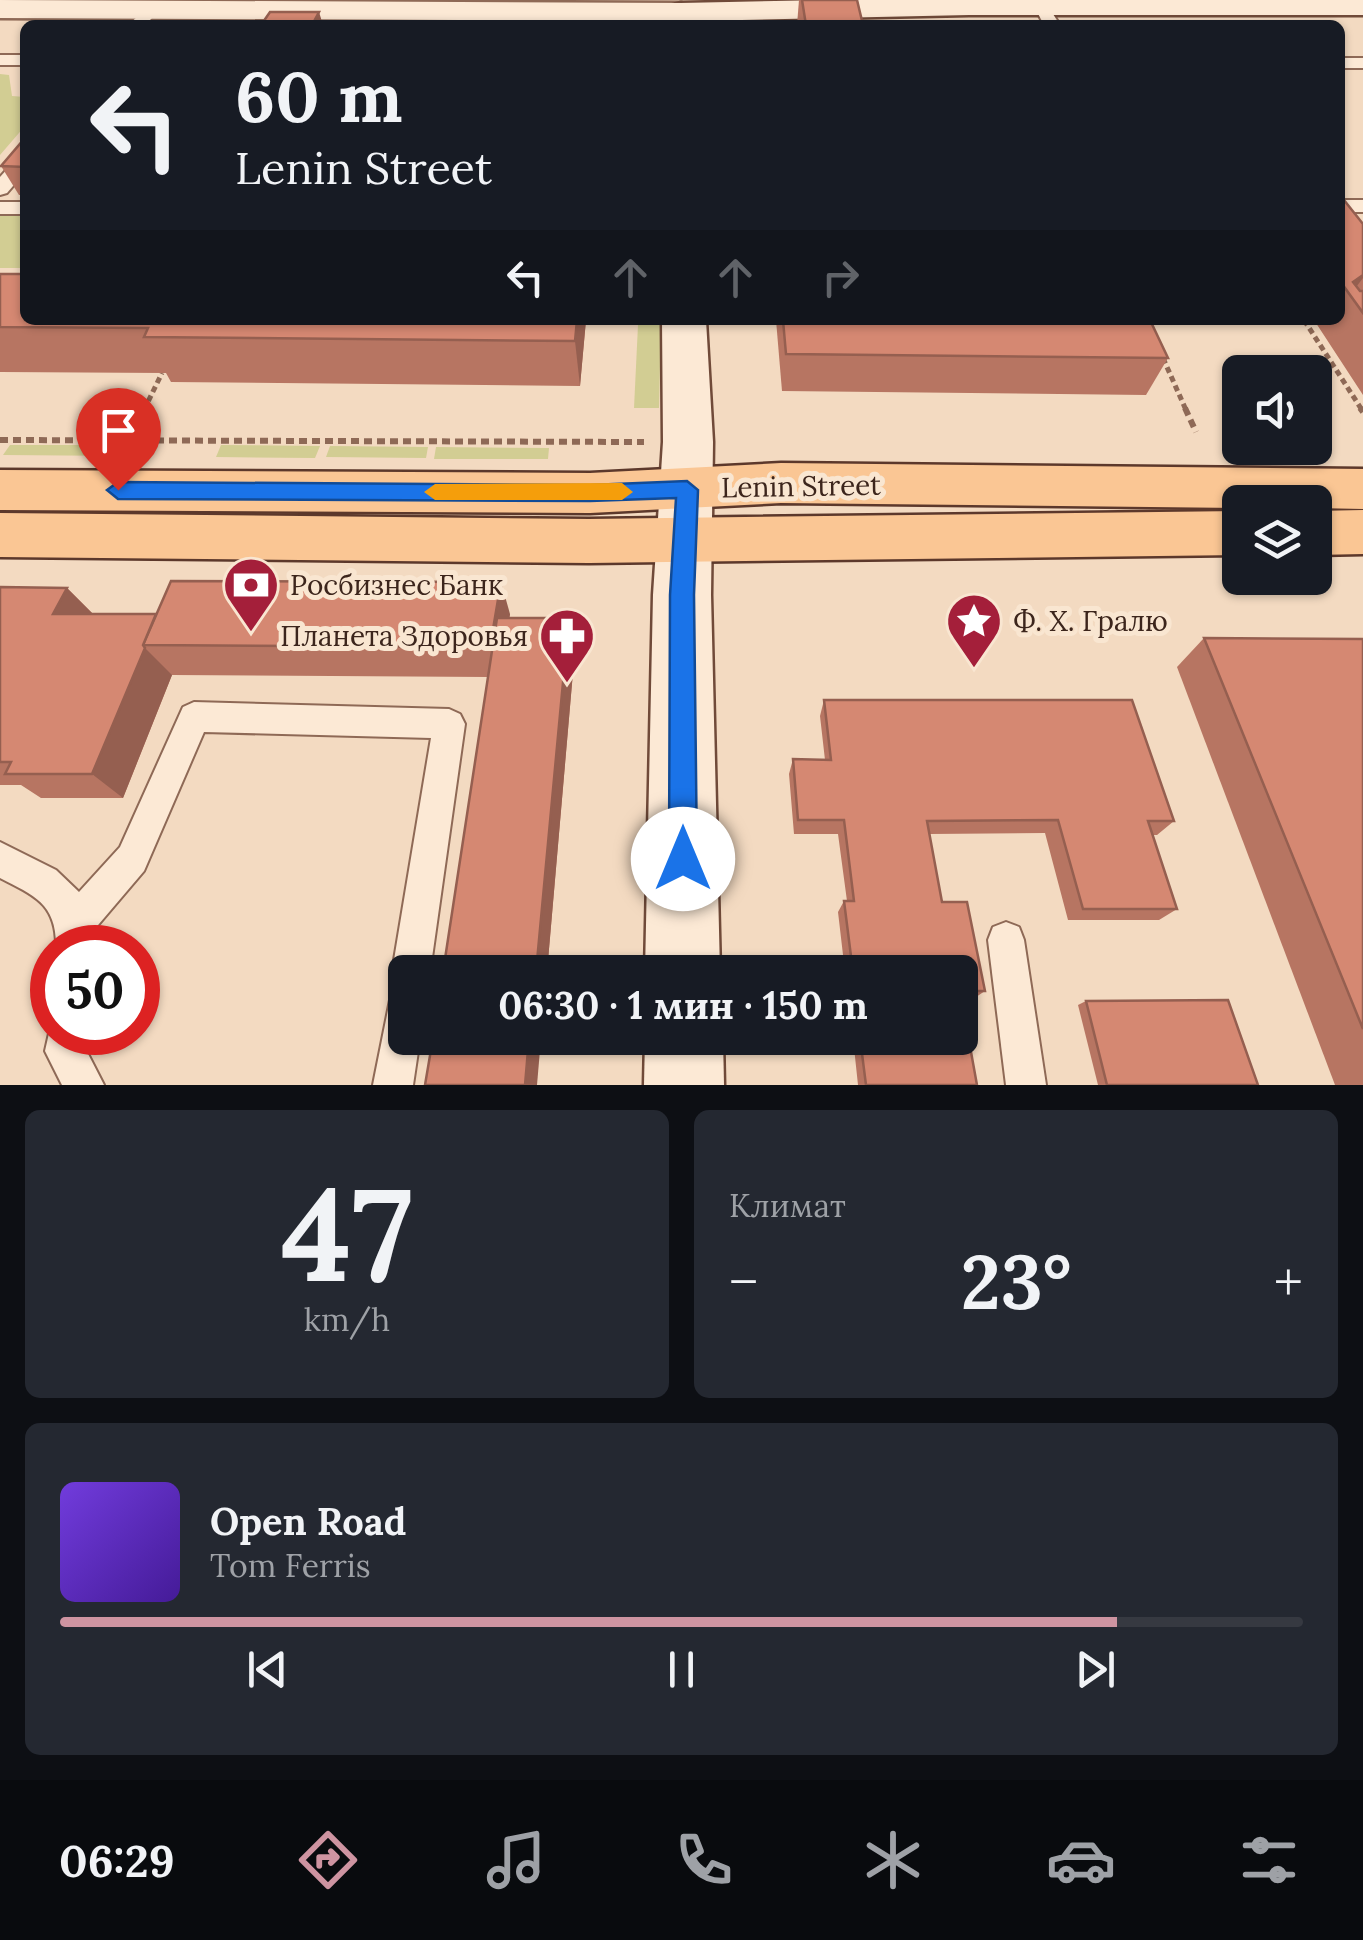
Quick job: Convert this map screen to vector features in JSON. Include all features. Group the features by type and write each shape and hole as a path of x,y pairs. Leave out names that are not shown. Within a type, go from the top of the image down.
{"main road":[{"path":"0,9 144,17 681,19 968,3 1047,16 1363,6"},
{"path":"683,955 684,325"},
{"name":"Lenin Street","path":"0,490 590,493 686,514 781,484 1363,489"},
{"name":"Lenin Street","path":"0,535 686,514 1222,532"},
{"path":"1332,533 1363,532"},
{"path":"684,1055 684,1085"}],"lane":[{"path":"0,189 20,167"},
{"path":"83,925 132,859 194,717 449,724 414,955"},
{"path":"0,860 55,886 72,925"},
{"path":"1006,940 1026,1085"},
{"path":"67,1055 84,1085"},
{"path":"394,1085 398,1055"}],"path":[{"path":"1307,325 1363,412"},
{"path":"1160,352 1196,432"},
{"path":"139,420 162,373"},
{"path":"0,440 645,442"}],"shaded area":[{"path":"0,74 9,75 12,96 20,97 20,132 0,155"},
{"path":"0,214 20,214 20,268 0,268"},
{"path":"638,325 661,325 659,408 634,408"},
{"path":"10,445 131,445 126,456 3,455"},
{"path":"221,445 320,446 315,458 216,457"},
{"path":"330,446 428,447 426,458 326,457"},
{"path":"436,447 549,448 548,459 434,459"}],"building":[{"path":"802,0 857,0 862,20 805,20"},
{"path":"270,12 319,12 315,20 264,20"},
{"path":"20,144 20,167 1,166"},
{"path":"1345,201 1363,224 1363,275 1353,282 1363,291 1363,313 1345,288"},
{"path":"0,274 20,274 20,325 577,325 575,341 144,337 148,328 0,327"},
{"path":"783,325 1152,325 1168,358 786,354"},
{"path":"171,581 501,582 490,647 143,645"},
{"path":"0,587 67,588 53,614 156,614 92,774 5,774 11,762 0,762"},
{"path":"497,618 569,618 538,955 446,955"},
{"path":"1204,638 1363,639 1363,1029"},
{"path":"824,700 1132,700 1174,821 1148,821 1177,909 1083,909 1058,820 927,821 942,902 967,902 978,955 851,955 844,901 854,901 844,820 798,820 793,759 831,760"},
{"path":"978,956 985,991 978,991"},
{"path":"1228,1000 1258,1085 1107,1085 1086,1001"},
{"path":"430,1055 528,1055 525,1085 425,1085"},
{"path":"862,1055 972,1055 977,1085 866,1085"}],"slow traffic":[{"path":"435,492 622,492"}],"place":[{"name":"Росбизнес Банк","path":"251,634"},
{"name":"Ф. Х. Гралю","path":"974,670"},
{"name":"Планета Здоровья","path":"567,685"}],"route":[{"path":"118,490 687,490 682,595 683,859"}]}
